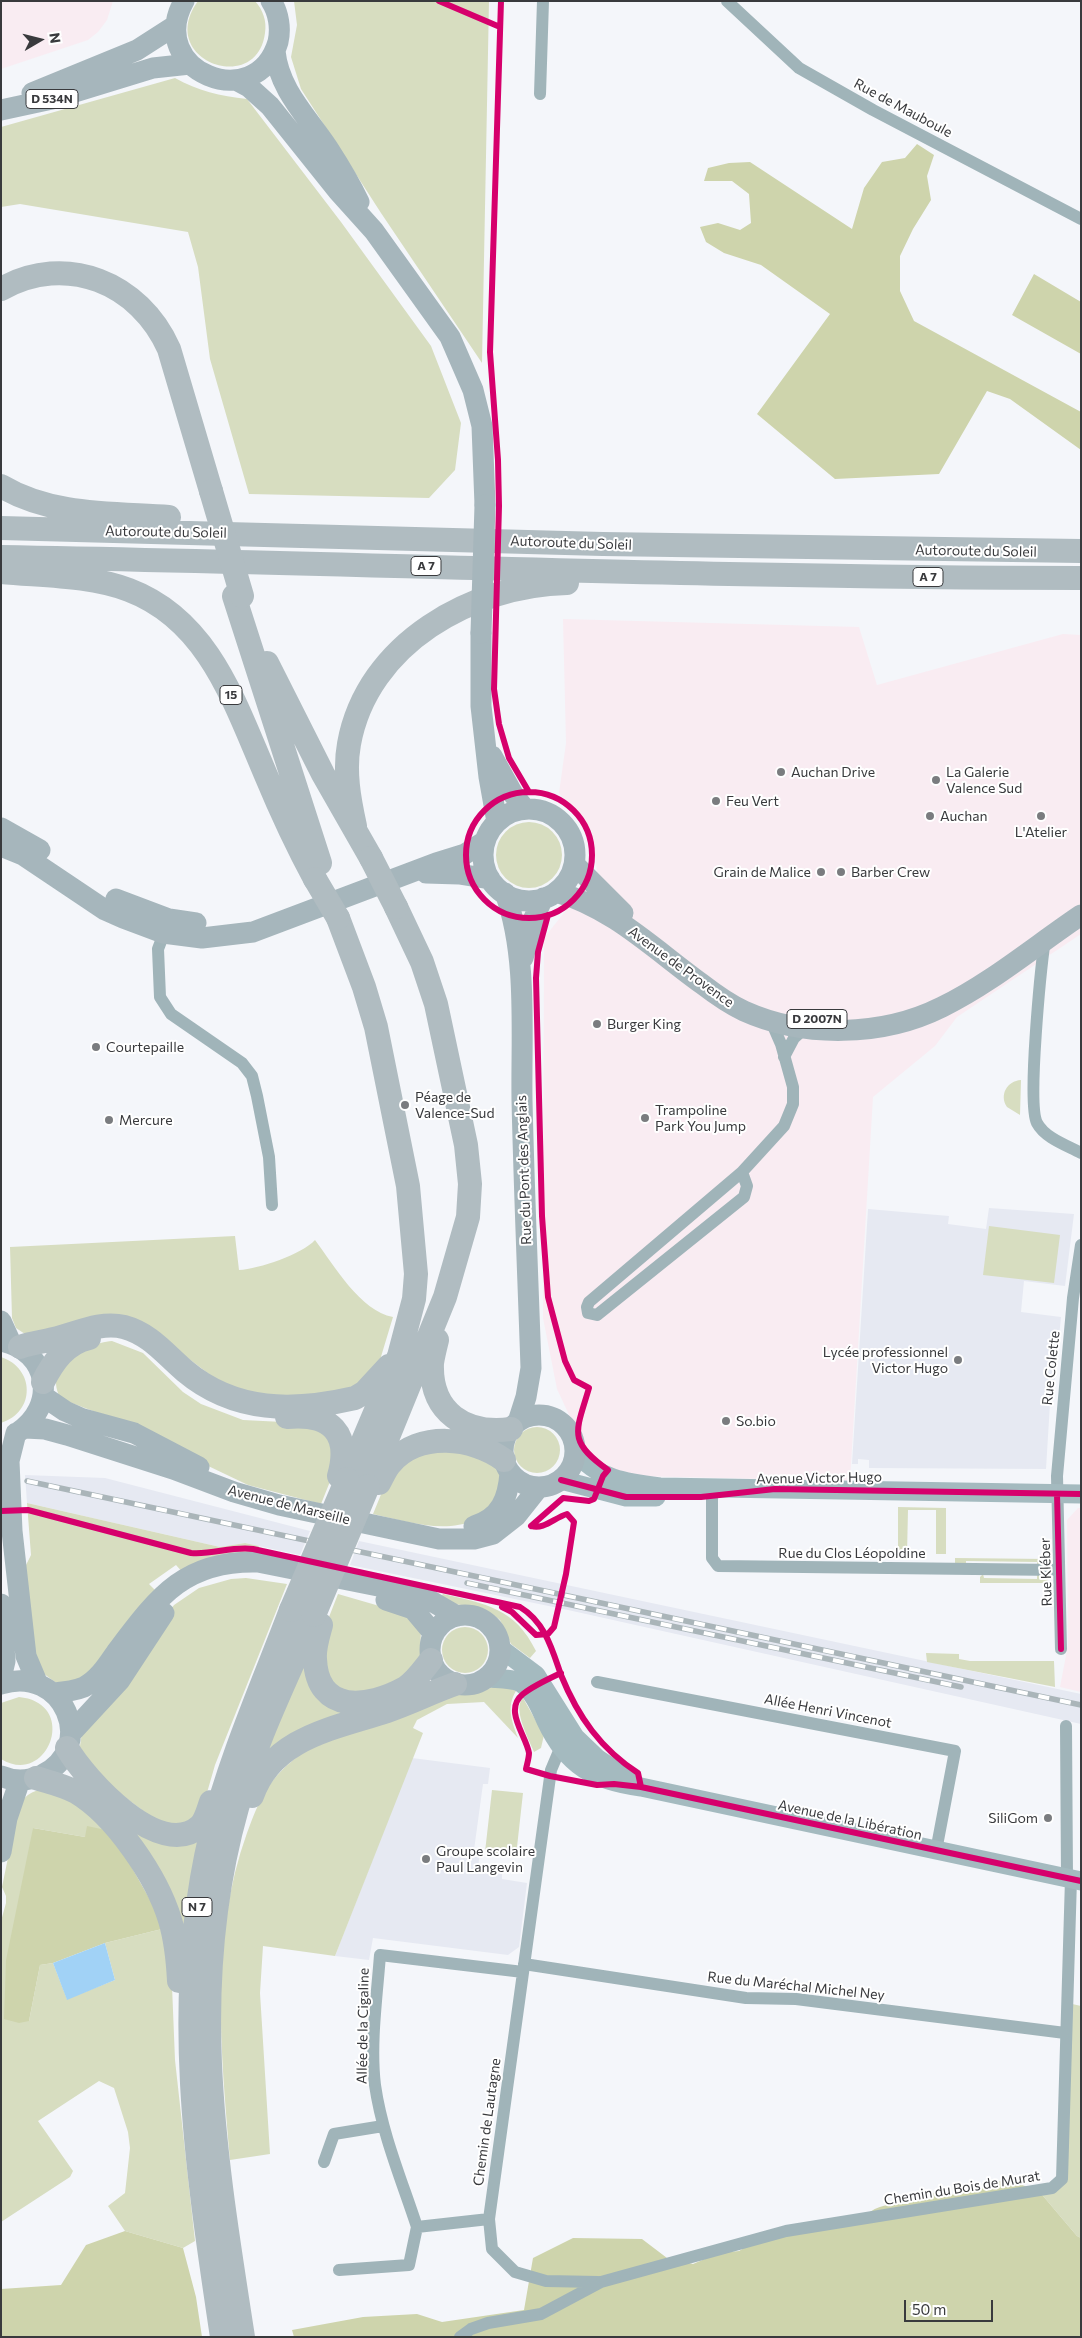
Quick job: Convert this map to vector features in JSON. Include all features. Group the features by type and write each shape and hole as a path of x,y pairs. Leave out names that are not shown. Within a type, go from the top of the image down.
{"highway":[{"path":"1,289 35,276 74,274 108,284 140,305 158,327 169,349 207,491 320,877"},
{"path":"1,299 31,286 63,282 101,290 130,308 145,324 164,360 207,491"},
{"path":"1,486 38,504 64,509 201,519 369,537"},
{"name":"Autoroute du Soleil","path":"1,528 603,544 1081,551"},
{"name":"Autoroute du Soleil","path":"1,557 243,561 852,577 1081,578"},
{"name":"15","path":"1,572 80,579 108,584 148,598 184,625 200,642 214,662 236,704 290,832 320,877 372,1009 393,1108 412,1217 416,1274 414,1299 399,1356"},
{"path":"355,826 350,804 347,768 349,742 359,712 378,678 401,650 432,623 457,609 491,596 546,583 852,577"},
{"path":"238,596 261,652 323,774 355,826 396,907 422,962 436,1004 466,1145 470,1184 468,1217 445,1296 432,1364 435,1386 452,1416 464,1424 489,1431 514,1426"},
{"path":"325,1561 358,1482 445,1296"},
{"path":"11,1344 105,1325 122,1327 149,1338 189,1374 213,1391 241,1402 275,1406 355,1398 373,1385 399,1356"},
{"path":"43,1389 52,1366 73,1344 86,1338 109,1335 128,1339 148,1351 188,1389 219,1406 243,1414 275,1418 314,1418 328,1424 339,1437 358,1482"},
{"path":"358,1482 399,1356"},
{"path":"358,1482 391,1463 410,1449 435,1441 458,1442 496,1454 507,1466"},
{"name":"N 7","path":"194,2139 190,1985 195,1924 207,1854 222,1795 291,1610 325,1561 347,1535 358,1482"},
{"name":"N 7","path":"243,2337 218,2163 209,2072 208,2001 214,1917 224,1861 245,1782 260,1742 319,1615 325,1561"},
{"path":"319,1615 315,1666 322,1687 341,1702 352,1704 365,1703 404,1688 419,1676 431,1660"},
{"path":"69,1741 78,1766 88,1778 138,1821 163,1833 185,1833 199,1826 204,1819 263,1683"},
{"name":"N 7","path":"214,1917 255,1787 270,1764 307,1737 407,1704 455,1684"},
{"name":"N 7","path":"19,1778 67,1787 100,1810 118,1830 144,1866 164,1904 170,1921 178,1964 181,2058 222,2337"}],"main road":[{"path":"184,1 176,26 177,40 182,53 190,64 211,78 224,81 236,80 259,70 275,51"},
{"path":"273,2 280,28 275,51 278,73 336,162 374,231"},
{"name":"D 534N","path":"1,109 48,86 137,50 176,26"},
{"name":"D 534N","path":"1,109 52,99 153,68 190,64"},
{"path":"236,80 249,87 270,106 338,191 374,231 450,337 473,390 482,426 485,506 481,706 497,822"},
{"path":"484,737 500,772 525,809"},
{"path":"1,828 34,846 112,897 166,926 202,938 239,935 275,924 296,914 465,854 485,841 497,822 510,813 525,809 548,813 560,820 574,842 574,864 568,879 550,895 522,900 506,894 490,879 484,860 485,841"},
{"path":"1,846 36,863 105,910 140,926 166,926"},
{"name":"Avenue de Provence","path":"574,864 616,907 715,984 733,994 790,1016 829,1021 853,1021 883,1017 897,1014 934,1000 999,961 1081,905"},
{"path":"405,874 437,872 490,879"},
{"name":"Rue du Pont des Anglais","path":"506,894 514,916 520,971 523,1153 531,1368 526,1397 514,1426"},
{"name":"Avenue de Provence","path":"550,895 575,898 597,908 725,1000 742,1010 771,1020 805,1028 853,1030 900,1023 940,1008 960,998 1081,915"},
{"name":"Rue du Pont des Anglais","path":"520,971 534,918 550,895"},
{"path":"1,1321 11,1344 30,1355 38,1366 43,1389 40,1408 14,1433 9,1461 12,1530 26,1656 46,1688 64,1704 69,1718 69,1741"},
{"name":"Rue du Pont des Anglais","path":"531,1368 539,1392 551,1417"},
{"name":"Avenue de Marseille","path":"43,1389 64,1410 83,1418 134,1433 194,1465 248,1490 281,1500 436,1532 453,1531 486,1521 497,1512 509,1490 507,1466"},
{"path":"540,1415 551,1417 559,1421 570,1434 575,1451 573,1462 568,1472 560,1480 539,1487 523,1483 507,1466 504,1444 514,1426 528,1417 540,1415"},
{"name":"Avenue de Marseille","path":"14,1433 45,1429 173,1469 234,1492 279,1505 439,1539 474,1539 492,1534 516,1516 539,1487"},
{"name":"Avenue Victor Hugo","path":"575,1451 591,1468 603,1476 630,1483 660,1487 1081,1494"},
{"name":"Avenue Victor Hugo","path":"560,1480 626,1497 679,1498 774,1489"},
{"path":"1,1684 24,1680 46,1688 73,1691 85,1686 98,1676 146,1614 164,1595 190,1575 221,1564 258,1562 408,1592 426,1598 457,1616"},
{"path":"1,1852 7,1818 19,1778 55,1766 69,1741 120,1680 152,1629 173,1603 191,1588 209,1579 234,1574 261,1574 386,1600 413,1609 434,1634"},
{"path":"1,1604 5,1661 1,1678"},
{"path":"457,1616 477,1617 486,1622 498,1638 500,1659 488,1678 472,1685 455,1684 440,1675 431,1660 431,1642 434,1634 448,1619 457,1616"},
{"name":"Avenue de la Libération","path":"500,1648 536,1675 568,1742"},
{"name":"Avenue de la Libération","path":"488,1678 512,1680 526,1687 534,1696 552,1733 598,1759 641,1787 1073,1880"}],"street":[{"path":"540,94 542,1"},
{"name":"Rue de Mauboule","path":"727,1 799,68 873,110 1081,219"},
{"path":"166,926 158,949 159,987 164,1006 171,1014 242,1063 252,1076 258,1096 269,1156 272,1205"},
{"path":"1045,939 1040,988 1033,1115 1043,1131 1081,1153"},
{"path":"1017,959 1023,960 1029,965 1036,974 1040,988"},
{"path":"742,1172 747,1186 744,1197 597,1315 588,1313 587,1307 589,1302 742,1172 776,1137 790,1114 794,1097 793,1086 771,1020"},
{"path":"784,1057 794,1038 805,1028"},
{"name":"Rue Colette","path":"1057,1494 1064,1389 1081,1245"},
{"name":"Rue Kléber","path":"1057,1494 1061,1649"},
{"name":"Rue du Clos Léopoldine","path":"712,1495 712,1558 718,1566 1059,1570"},
{"name":"Allée Henri Vincenot","path":"596,1682 955,1751 936,1850"},
{"path":"1066,1726 1073,1880"},
{"name":"Chemin de Lautagne","path":"568,1742 554,1759 551,1770 489,2219 492,2249 515,2272 546,2281 601,2282"},
{"name":"Chemin du Bois de Murat","path":"601,2282 786,2231 1052,2188 1062,2180 1065,2033 1073,1880"},
{"name":"Rue du Maréchal Michel Ney","path":"380,1955 524,1968 746,1998 796,1999 1065,2033"},
{"name":"Allée de la Cigaline","path":"380,1955 374,2049 375,2084 383,2126 417,2227"},
{"path":"324,2162 334,2134 383,2126"},
{"path":"339,2270 409,2264 417,2227 489,2219"},
{"path":"460,2337 471,2329 488,2323 541,2314 601,2282"}],"shaded area":[{"path":"1,1 113,1 107,20 98,32 88,40 1,69"},
{"path":"563,619 859,627 877,685 1063,634 1081,635 1081,934 957,1017 935,1046 873,1097 850,1481 636,1476 612,1470 585,1449 557,1389 543,1318 544,938 597,871 592,831 559,793 566,743"},
{"name":"Lycée professionnel Victor Hugo","path":"989,1208 1074,1214 1065,1286 1024,1281 1021,1312 1061,1317 1054,1387 1051,1387 1046,1469 869,1468 869,1460 858,1459 858,1464 852,1464 868,1209 949,1216 948,1224 986,1229"},
{"path":"25,1475 105,1478 310,1531 300,1555 245,1543 220,1547 27,1503"},
{"path":"1078,1508 1081,1508 1081,1692 1060,1687 1068,1645 1067,1520"},
{"path":"359,1541 1081,1694 1081,1724 568,1610 350,1565"},
{"name":"Groupe scolaire Paul Langevin","path":"412,1758 490,1768 488,1784 483,1784 474,1850 480,1851 478,1868 502,1869 502,1879 527,1883 519,1947 508,1955 373,1938 369,1960 335,1956"}],"green space":[{"path":"198,1 255,1 265,20 265,33 258,52 245,63 229,67 212,63 198,54 189,40 188,22"},
{"path":"294,1 489,1 482,363 381,213 301,89 291,57 297,25"},
{"path":"175,78 210,92 247,99 341,222 431,346 461,423 455,470 429,498 249,494 210,359 198,267 188,232 20,204 1,207 1,127"},
{"path":"917,144 934,155 927,176 931,200 913,229 900,256 900,291 914,321 1081,412 1081,450 1010,399 987,391 939,474 835,479 757,414 830,314 761,265 724,253 706,242 700,227 718,223 740,230 751,223 749,194 732,181 704,181 708,168 729,163 750,162 852,229 864,188 882,162 905,158"},
{"path":"1034,274 1081,302 1081,354 1012,315"},
{"path":"522,822 536,822 548,827 557,836 562,848 560,868 553,879 536,888 522,888 510,883 501,874 496,862 496,848 501,836 510,827"},
{"path":"1021,1080 1020,1115 1007,1107 1004,1093 1008,1086"},
{"path":"989,1226 1060,1235 1054,1283 983,1275"},
{"path":"235,1236 239,1270 280,1260 315,1240 339,1274 359,1297 381,1313 393,1317 380,1360 359,1387 315,1397 237,1395 157,1335 25,1334 16,1328 12,1318 10,1247"},
{"path":"112,1341 143,1353 183,1392 201,1404 243,1420 303,1423 333,1439 333,1474 321,1504 248,1485 93,1411 61,1399 57,1387 57,1376 61,1367 78,1352"},
{"path":"1,1357 20,1370 27,1390 21,1410 1,1423"},
{"path":"542,1427 554,1433 559,1441 559,1459 554,1467 546,1472 532,1473 520,1467 515,1459 514,1445 520,1433 528,1428"},
{"path":"443,1446 497,1464 502,1476 499,1500 475,1520 450,1526 411,1523 373,1514 389,1475 401,1461"},
{"path":"27,1503 220,1547 245,1543 259,1546 254,1558 184,1574 176,1565 149,1584 159,1594 82,1679 63,1683 55,1682 36,1668 25,1567 31,1555"},
{"path":"898,1507 946,1508 946,1554 936,1554 936,1510 908,1510 907,1554 898,1554"},
{"path":"955,1558 1047,1559 1047,1563 1037,1566 1037,1562 966,1561 966,1565 955,1563"},
{"path":"983,1574 984,1578 1037,1579 1037,1574 1048,1578 1047,1583 980,1583 980,1577"},
{"path":"246,1578 287,1584 215,1765 202,1810 183,1825 161,1824 99,1778 79,1753 82,1732 174,1605 199,1588 231,1579"},
{"path":"338,1594 407,1614 421,1629 420,1658 416,1669 368,1696 335,1689 322,1661 329,1617"},
{"path":"443,1594 473,1601 498,1610 519,1625 536,1651 530,1658 511,1644 500,1620 492,1614 482,1608 454,1604 441,1597"},
{"path":"470,1627 482,1633 487,1641 487,1659 482,1667 474,1672 460,1673 448,1667 443,1659 442,1645 448,1633 456,1628"},
{"path":"926,1653 959,1654 959,1659 970,1661 1054,1661 1055,1687 927,1662"},
{"path":"301,1666 306,1668 344,1711 265,1753"},
{"path":"493,1687 510,1688 516,1691 511,1703 511,1709 512,1720 518,1738 484,1702 447,1704 417,1720 413,1728 423,1733 335,1956 263,1946 260,1993 270,2154 230,2160 221,2036 223,1954 227,1913 235,1873 247,1833 269,1785 290,1763 308,1749 452,1695 470,1695"},
{"path":"19,1697 38,1703 49,1713 53,1727 50,1741 43,1754 32,1762 18,1765 1,1759 1,1703"},
{"path":"523,1698 544,1735 541,1748 534,1752 520,1716 520,1703"},
{"path":"44,1789 84,1804 106,1830 85,1837 33,1828 29,2021 40,1965 53,1963 67,1999 115,1980 105,1943 166,1928 171,1961 175,2060 195,2241 183,2248 125,2231 108,2206 125,2193 130,2148 128,2132 114,2088 99,2081 38,2121 73,2171 70,2177 1,2222 1,1921 6,1903 6,1896 2,1887 18,1809 28,1795"},
{"path":"492,1790 523,1793 516,1856 485,1852"},
{"path":"87,1826 106,1830 127,1859 166,1928 105,1943 53,1963 40,1965 29,2021 19,2023 4,2019 6,1960 33,1828 85,1837"},
{"path":"134,1826 199,1833 186,1939 128,1835"},
{"path":"1068,2003 1081,2006 1081,2238 1077,2236 1038,2190 1062,2179"},
{"path":"1005,2180 1038,2190 1077,2236 1081,2238 1081,2337 294,2337 292,2330 363,2317 417,2314 442,2322 524,2310 533,2258 573,2238 642,2239 667,2258 693,2264 719,2253 739,2251 758,2240 865,2216 875,2209 885,2206 908,2204 922,2190 948,2195 970,2191"},
{"path":"125,2231 183,2248 196,2297 202,2337 1,2337 1,2289 61,2285 86,2245"}],"water":[{"path":"105,1943 115,1980 67,2000 53,1963"}],"railway":[{"path":"27,1481 1081,1705"},
{"path":"467,1583 961,1687"}],"cycle path":[{"path":"439,1 500,27"},
{"path":"501,1 490,352 498,460 499,506 494,689 499,724 509,758 529,792"},
{"path":"529,792 553,797 574,810 587,831 592,855 587,879 574,900 553,913 529,918 505,913 484,900 471,879 466,855 471,831 484,810 505,797 529,792"},
{"path":"531,1526 563,1498 589,1501 594,1499 603,1476 608,1470 586,1451 578,1435 578,1426 589,1388 574,1380 565,1361 548,1297 542,1216 536,978 538,952 548,915"},
{"path":"561,1480 626,1497 701,1497 775,1489 1081,1494"},
{"path":"1057,1494 1061,1649"},
{"path":"1,1511 28,1510 191,1553 245,1548 253,1549 520,1607 529,1613 542,1628 561,1675 583,1718 602,1743 638,1773 641,1787"},
{"path":"502,1607 512,1612 536,1635 548,1634 554,1627 566,1574 574,1522 567,1514 545,1525 531,1526"},
{"path":"561,1673 531,1688 517,1700 515,1715 529,1753 526,1769 550,1776 597,1785 614,1784 641,1787 1081,1881"}],"place":[{"name":"Auchan Drive","path":"781,772"},
{"name":"La Galerie Valence Sud","path":"936,780"},
{"name":"Feu Vert","path":"716,801"},
{"name":"Auchan","path":"930,816"},
{"name":"L'Atelier","path":"1041,816"},
{"name":"Grain de Malice","path":"821,872"},
{"name":"Barber Crew","path":"841,872"},
{"name":"Burger King","path":"597,1024"},
{"name":"Courtepaille","path":"96,1047"},
{"name":"Péage de Valence-Sud","path":"405,1105"},
{"name":"Trampoline Park You Jump","path":"645,1118"},
{"name":"Mercure","path":"109,1120"},
{"name":"Lycée professionnel Victor Hugo","path":"958,1360"},
{"name":"So.bio","path":"726,1421"},
{"name":"SiliGom","path":"1048,1818"},
{"name":"Groupe scolaire Paul Langevin","path":"426,1859"}]}
